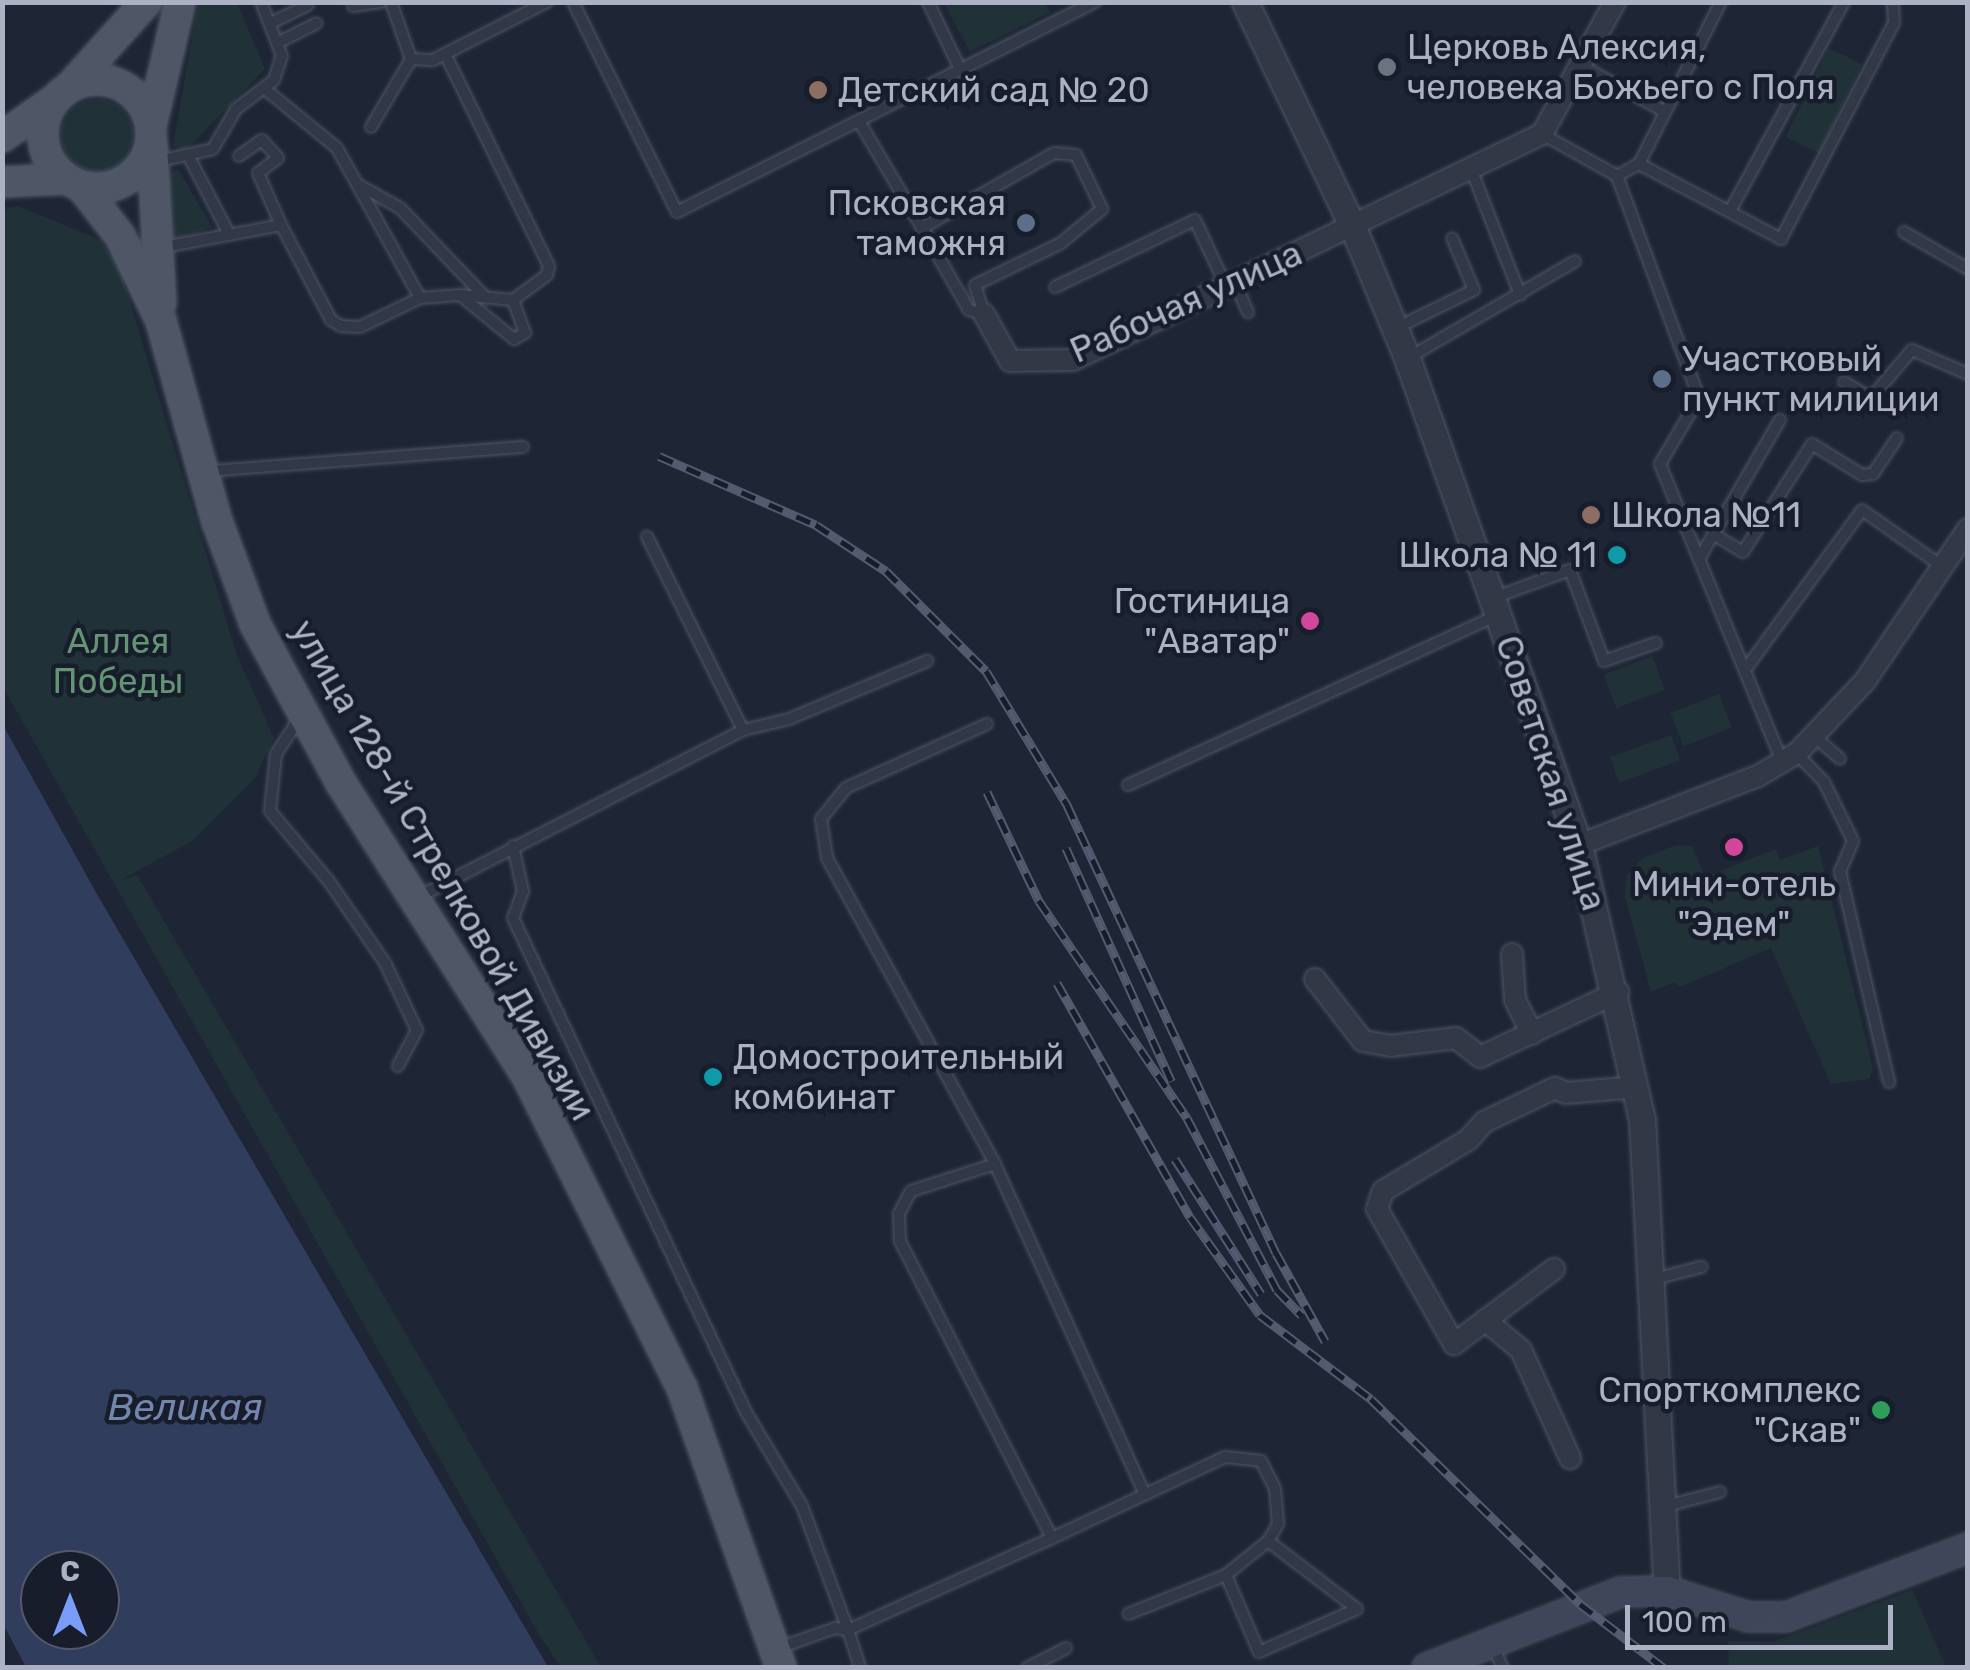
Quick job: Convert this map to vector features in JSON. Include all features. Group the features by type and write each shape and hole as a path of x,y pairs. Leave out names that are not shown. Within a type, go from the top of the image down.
{"main road":[{"path":"2,137 62,94 146,2"},
{"path":"2,182 74,183 107,188 129,179 145,160 152,142 180,2"},
{"path":"62,94 116,83 140,100 152,142"},
{"path":"62,94 42,136 74,183"},
{"name":"улица 128-й Стрелковой Дивизии","path":"152,142 162,321"},
{"name":"улица 128-й Стрелковой Дивизии","path":"74,183 120,236 162,321 204,472 255,624 302,714 526,1074 682,1388 778,1659"},
{"path":"1427,1668 1607,1595 1667,1591 1749,1618 1786,1617 1968,1548"}],"street":[{"name":"Советская улица","path":"1245,2 1352,225 1407,358 1580,844 1638,1087 1667,1591"},
{"path":"1542,134 1615,2"},
{"name":"Рабочая улица","path":"984,314 1010,361 1074,360 1542,134"},
{"path":"1580,844 1789,758 1815,737 1864,682 1968,528"},
{"path":"1512,954 1515,1000 1532,1034"},
{"path":"1315,979 1364,1041 1390,1046 1456,1038 1480,1057 1618,992"},
{"path":"1554,1270 1454,1344 1440,1329 1377,1208 1383,1191 1468,1140 1484,1122 1555,1088 1566,1093 1638,1087"},
{"path":"1485,1320 1521,1350 1570,1458"}],"lane":[{"path":"190,159 213,149 236,109 265,89 280,69 279,42 261,2"},
{"path":"353,6 381,2"},
{"path":"371,127 410,59 391,2"},
{"path":"410,59 445,54 547,2"},
{"path":"573,2 677,212 1095,2"},
{"path":"928,2 961,71"},
{"path":"1059,2 1066,17"},
{"path":"1616,176 1639,164 1721,2"},
{"path":"1730,211 1844,2"},
{"path":"1639,164 1781,238 1894,22 1894,2"},
{"path":"271,24 308,5"},
{"path":"279,42 317,24"},
{"path":"239,156 262,140 278,158 258,173 331,320 341,326 360,327 420,298 460,295 513,300 550,266 445,54"},
{"path":"1580,65 1666,112"},
{"path":"265,89 337,148 420,298"},
{"path":"860,122 969,310 984,314"},
{"path":"1542,134 1616,176 1699,398 1660,464 1744,670 1789,758 1824,782 1852,841 1840,871 1889,1082"},
{"path":"152,142 190,159 229,234"},
{"path":"922,228 1035,159 1076,154 1102,214 1061,243 975,285 984,314"},
{"path":"1471,168 1520,295"},
{"path":"356,184 400,208 485,297"},
{"path":"1055,287 1195,220 1248,312"},
{"path":"158,248 281,225"},
{"path":"1904,232 1968,269"},
{"path":"1395,328 1474,290 1452,238"},
{"path":"1407,358 1575,261"},
{"path":"460,295 514,340 525,333 513,300"},
{"path":"1844,382 1875,401 1912,350 1968,374"},
{"path":"1699,559 1780,420"},
{"path":"1712,534 1743,552 1812,444 1862,475 1874,474 1897,438"},
{"path":"204,472 523,446"},
{"path":"1744,670 1862,510 1943,567"},
{"path":"647,537 743,730"},
{"path":"1128,785 1570,570 1604,661 1656,644"},
{"path":"415,899 743,730 789,718 926,661"},
{"path":"302,714 276,754 270,811 385,963 417,1030 398,1066"},
{"path":"987,724 846,788 820,818 827,858 996,1164 1145,1494"},
{"path":"1815,737 1840,758"},
{"path":"512,846 523,890 512,918 746,1412 802,1506 860,1668"},
{"path":"996,1164 911,1191 899,1214 900,1241 1052,1538"},
{"path":"1648,1280 1701,1267"},
{"path":"778,1659 836,1628 848,1630 1225,1457 1260,1461 1275,1489 1278,1524 1268,1541 1226,1575 1128,1614"},
{"path":"1660,1507 1720,1492"},
{"path":"1226,1575 1259,1652 1357,1609 1268,1541"},
{"path":"1490,1641 1503,1668"},
{"path":"1027,1668 1066,1648"}],"green space":[{"path":"198,3 237,3 265,69 184,152 173,146"},
{"path":"944,3 1045,3 1050,12 970,52"},
{"path":"1829,48 1862,64 1819,153 1786,137"},
{"path":"97,99 111,101 123,109 131,121 131,149 123,161 111,169 97,171 83,169 71,161 63,149 61,135 63,121 71,109 83,101"},
{"path":"178,169 212,227 179,240 169,234 166,176"},
{"name":"Аллея Победы","path":"18,206 100,240 121,272 237,656 274,738 255,778 192,841 119,881 137,875 601,1667 561,1667 540,1636 3,687 2,210"},
{"path":"1652,656 1665,690 1616,708 1603,675"},
{"path":"1719,694 1732,728 1683,746 1670,713"},
{"path":"1671,735 1680,760 1619,783 1610,757"},
{"path":"1676,845 1692,846 1705,877 1776,849 1780,860 1818,846 1873,1068 1869,1079 1831,1084 1771,948 1680,987 1674,982 1651,992 1625,896 1626,876 1643,858"},
{"path":"1912,1590 1946,1667 1729,1667 1728,1641 1773,1642"}],"water":[{"name":"Великая","path":"3,725 98,896 548,1667 26,1667 2,1622"}],"railway":[{"path":"659,456 816,525 886,571 986,671 1067,805 1276,1253 1325,1341"},
{"path":"987,792 1039,901 1187,1118 1277,1290 1301,1315"},
{"path":"1066,848 1171,1081"},
{"path":"1057,983 1190,1217 1260,1315 1371,1399 1580,1604 1664,1668"},
{"path":"1175,1159 1261,1294"}],"place":[{"name":"Церковь Алексия, человека Божьего с Поля","path":"1387,67"},
{"name":"Детский сад № 20","path":"818,90"},
{"name":"Псковская таможня","path":"1026,223"},
{"name":"Участковый пункт милиции","path":"1662,379"},
{"name":"Школа №11","path":"1591,515"},
{"name":"Школа № 11","path":"1617,555"},
{"name":"Гостиница \"Аватар\"","path":"1310,621"},
{"name":"Мини-отель \"Эдем\"","path":"1734,847"},
{"name":"Домостроительный комбинат","path":"713,1077"},
{"name":"Спорткомплекс \"Скав\"","path":"1881,1410"}]}
